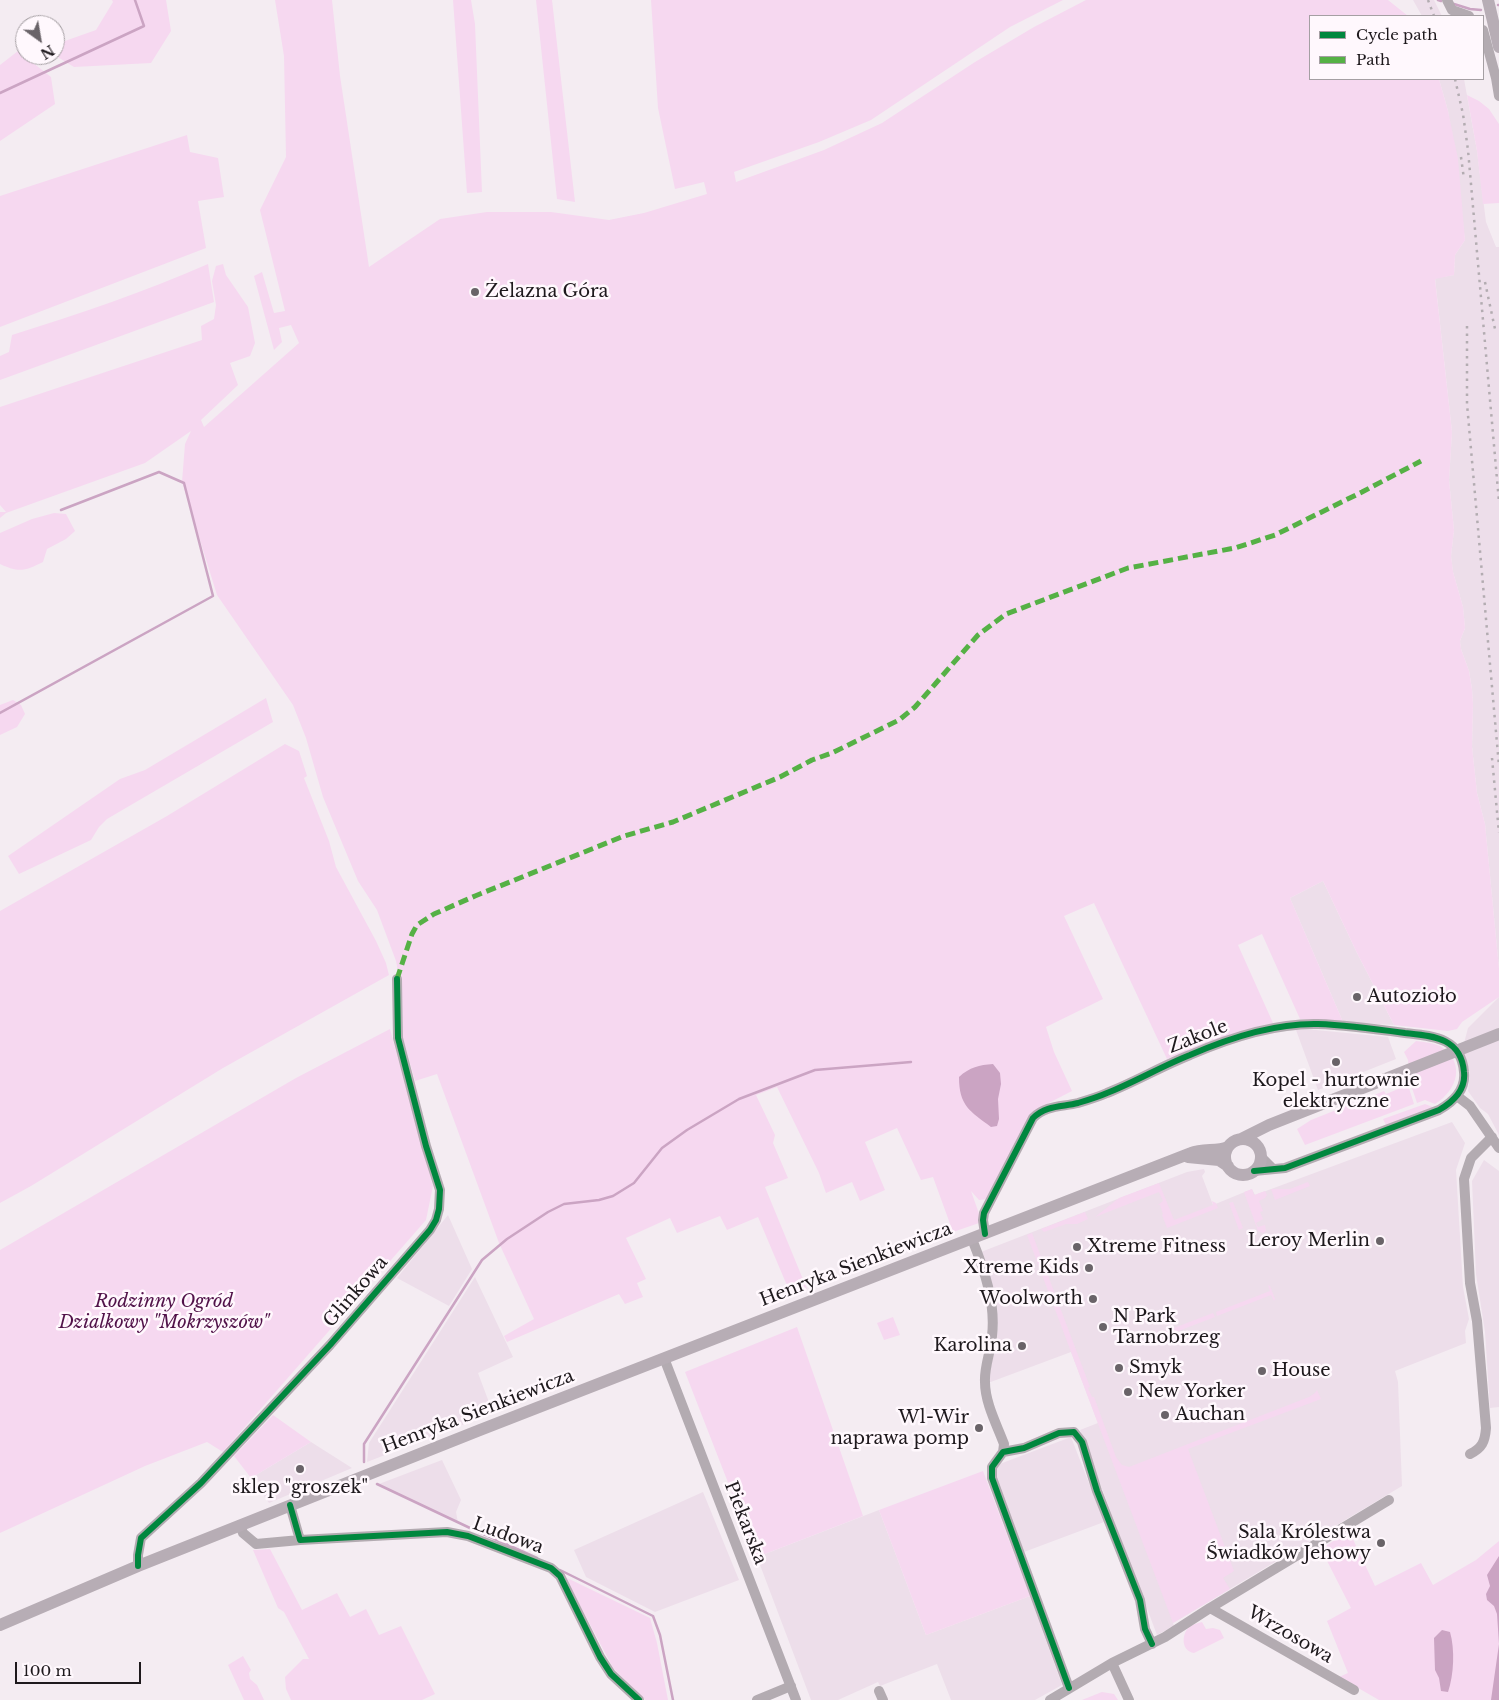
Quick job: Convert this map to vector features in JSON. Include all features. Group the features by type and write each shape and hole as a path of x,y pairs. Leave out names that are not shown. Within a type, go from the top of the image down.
{"main road":[{"path":"1488,0 1499,48"},
{"path":"1263,1128 1259,1165 1254,1171 1247,1174 1233,1171 1228,1166 1225,1158 1228,1147 1234,1141 1263,1128 1499,1034"},
{"path":"1241,1139 1249,1140 1260,1152"},
{"name":"Henryka Sienkiewicza","path":"0,1625 240,1525 1198,1150 1228,1147"},
{"name":"Henryka Sienkiewicza","path":"1183,1157 1219,1160 1228,1166"}],"street":[{"path":"1447,0 1452,10 1466,15"},
{"path":"1484,34 1499,96"},
{"name":"Glinkowa","path":"138,1566 141,1538 201,1483 330,1345 430,1230 436,1220 440,1190 426,1146 398,1038 397,979"},
{"name":"Zakole","path":"985,1234 984,1213 1033,1118 1039,1112 1096,1097 1191,1054 1253,1033 1273,1028 1317,1024 1438,1038 1447,1042 1460,1055 1464,1078 1457,1096"},
{"path":"1254,1171 1286,1168 1431,1113 1449,1104 1457,1096 1470,1106 1499,1148"},
{"path":"1470,1454 1482,1446 1486,1428 1477,1321 1470,1283 1464,1179 1471,1158 1492,1137"},
{"path":"1260,1152 1273,1170"},
{"name":"Henryka Sienkiewicza","path":"972,1239 986,1277 993,1317 992,1335 984,1381 987,1399 1004,1444 1003,1452"},
{"name":"Piekarska","path":"664,1358 796,1700"},
{"path":"1069,1688 992,1478 992,1468 1003,1452 1024,1448 1059,1433 1074,1432 1082,1442 1097,1491 1140,1600 1145,1628 1152,1644"},
{"name":"Wrzosowa","path":"1050,1700 1112,1663 1152,1644 1390,1500"},
{"path":"290,1506 300,1540"},
{"name":"Ludowa","path":"240,1525 243,1533 256,1544 447,1532 468,1536 551,1568 560,1576 600,1657 611,1674 639,1700"},
{"name":"Wrzosowa","path":"1210,1608 1354,1690"},
{"path":"1112,1663 1129,1700"},
{"path":"757,1700 791,1686"}],"shaded area":[{"path":"1413,0 1434,0 1442,15 1421,15"},
{"path":"1439,80 1464,80 1477,151 1486,222 1496,247 1499,247 1499,969 1485,824 1477,793 1472,747 1472,689 1460,641 1465,628 1463,607 1453,572 1451,556 1454,530 1449,480 1452,432 1435,278 1454,275 1455,255 1465,240 1448,111"},
{"path":"1323,881 1394,1025 1343,1022 1290,898"},
{"path":"1499,997 1499,1135 1488,1114 1480,1108 1468,1091 1470,1074 1463,1047 1468,1028"},
{"path":"1296,1030 1316,1030 1388,1037 1396,1059 1318,1090"},
{"path":"993,1064 1000,1073 1001,1084 998,1099 999,1119 997,1126 991,1127 967,1107 961,1095 959,1077 975,1067"},
{"path":"1452,1122 1465,1143 1456,1170 1463,1287 1469,1319 1465,1331 1466,1343 1395,1371 1398,1382 1402,1486 1173,1623 1174,1626 1157,1635 1080,1430 1098,1423 1071,1352 988,1383 998,1328 992,1283 981,1252 1187,1172 1204,1169 1205,1172 1202,1176 1213,1205 1252,1189 1255,1195"},
{"path":"1484,1160 1499,1171 1499,1407 1490,1408 1485,1332 1476,1274 1472,1181"},
{"path":"448,1215 472,1269 449,1306 397,1278"},
{"path":"475,1277 513,1357 478,1373 493,1413 367,1462 369,1443"},
{"path":"1071,1437 1104,1522 1024,1552 994,1472 997,1465"},
{"path":"311,1442 352,1468 269,1503 251,1478"},
{"path":"442,1460 461,1500 456,1512 458,1523 379,1484"},
{"path":"703,1492 739,1580 655,1612 586,1577 574,1550"},
{"path":"879,1510 926,1635 1030,1596 1062,1685 1035,1700 951,1700 937,1664 880,1686 878,1682 838,1700 811,1700 757,1557"},
{"path":"1499,1556 1499,1644 1497,1614 1494,1606 1487,1600 1486,1594 1490,1586 1487,1575"},
{"path":"1442,1630 1450,1632 1453,1646 1453,1670 1448,1692 1441,1691 1439,1678 1435,1670 1434,1638"},
{"path":"1499,1644 1499,1700 1491,1700"}],"green space":[{"path":"112,0 166,0 171,31 151,63 74,67 65,62 65,41 96,30 113,2"},
{"path":"275,0 332,0 340,76 369,267 440,219 487,212 551,212 609,220 644,213 707,194 704,182 675,189 658,108 651,0 1063,0 1010,27 871,120 819,142 734,172 736,182 824,150 882,123 975,62 1034,27 1086,0 1388,0 1407,15 1309,15 1309,80 1439,80 1458,159 1465,240 1455,255 1454,275 1435,279 1452,432 1449,480 1454,530 1451,556 1453,572 1463,607 1465,628 1460,641 1461,649 1469,671 1472,689 1472,747 1477,793 1485,824 1499,969 1499,997 1462,1022 1457,1029 1448,1031 1394,1025 1323,881 1290,898 1343,1022 1300,1019 1262,934 1238,945 1273,1023 1232,1034 1167,1059 1094,903 1064,916 1103,999 1046,1027 1054,1052 1072,1091 1037,1109 988,1199 979,1200 971,1191 982,1222 953,1232 933,1177 921,1180 897,1128 865,1142 885,1190 860,1201 852,1182 826,1193 819,1173 777,1087 756,1095 775,1135 773,1143 788,1178 765,1187 807,1289 791,1295 758,1217 727,1230 720,1216 677,1233 670,1218 626,1238 646,1279 637,1283 643,1297 625,1304 619,1294 507,1342 504,1336 534,1319 499,1243 437,1074 415,1081 403,1038 402,994 396,961 377,910 358,881 323,797 306,738 293,705 217,595 182,482 185,444 191,431 145,463 6,513 0,518 0,512 6,512 0,505 0,407 202,340 201,326 214,319 216,305 212,281 216,266 223,264 226,275 248,307 255,343 250,356 230,363 238,385 201,420 204,427 299,343 291,325 279,328 282,342 274,350 254,276 262,272 274,313 285,311 260,210 286,157 284,56"},
{"path":"453,0 471,0 475,24 482,192 467,193"},
{"path":"536,0 552,0 575,202 557,199"},
{"path":"15,53 15,65 36,65 51,77 55,104 0,141 0,65"},
{"path":"1467,95 1489,109 1499,124 1499,203 1483,204 1477,151"},
{"path":"187,135 190,152 218,158 224,197 198,201 206,248 0,327 0,196"},
{"path":"208,264 214,302 0,380 0,356 9,352 12,335 111,302"},
{"path":"54,513 66,514 75,531 66,539 47,549 43,562 22,570 12,569 0,564 0,533 32,519"},
{"path":"266,698 273,722 107,819 99,827 91,840 19,874 8,856 120,779 145,770"},
{"path":"13,700 21,705 25,714 17,727 0,735 0,705"},
{"path":"285,744 299,751 307,776 304,778 329,841 336,867 376,941 389,975 223,1068 31,1186 0,1203 0,911 167,816"},
{"name":"Rodzinny Ogród Dzialkowy \"Mokrzyszów\"","path":"390,1029 433,1186 426,1220 223,1452 207,1442 145,1466 0,1533 0,1250 296,1078"},
{"path":"1416,1041 1440,1046 1448,1053 1456,1068 1454,1084 1443,1098 1435,1104 1425,1100 1417,1103 1411,1085 1408,1060 1404,1052"},
{"path":"1408,1085 1414,1104 1305,1145 1297,1129 1311,1120 1384,1091 1386,1094"},
{"path":"1425,1104 1433,1107 1386,1125 1383,1119"},
{"path":"1308,1182 1310,1186 1275,1200 1271,1189 1290,1189"},
{"path":"1159,1183 1174,1220 1213,1205 1212,1201 1216,1203 1218,1208 1167,1228 1160,1205 1158,1205 1163,1201 1159,1192 1095,1217 1119,1198"},
{"path":"1252,1189 1254,1195 1265,1191 1267,1195 1259,1201 1263,1211 1260,1212 1263,1219 1256,1223 1258,1227 1265,1225 1266,1231 1263,1233 1258,1231 1244,1192"},
{"path":"1233,1202 1243,1228 1239,1230 1229,1203"},
{"path":"1085,1212 1088,1219 1077,1224 1066,1224 1044,1232 1041,1229"},
{"path":"1032,1233 1090,1387 1088,1388 1092,1397 1094,1397 1116,1457 1122,1465 1129,1467 1309,1397 1317,1390 1321,1399 1188,1449 1234,1571 1223,1578 1230,1589 1173,1623 1027,1235"},
{"path":"1268,1285 1275,1299 1274,1301 1271,1295 1217,1316 1216,1312 1270,1291"},
{"path":"1213,1313 1215,1317 1160,1338 1162,1344 1160,1343 1155,1328 1158,1334"},
{"path":"893,1317 900,1335 884,1340 877,1323"},
{"path":"797,1327 863,1516 757,1557 685,1372"},
{"path":"273,1415 311,1442 251,1478 234,1456"},
{"path":"983,1471 1030,1596 926,1635 879,1510"},
{"path":"1349,1531 1375,1586 1421,1563 1433,1585 1476,1560 1499,1541 1499,1700 1379,1700 1339,1677 1348,1673 1327,1621 1351,1608 1321,1549"},
{"path":"270,1549 302,1610 337,1593 350,1617 366,1609 379,1635 401,1626 435,1694 422,1700 291,1700 286,1689 285,1677 303,1659 309,1659 284,1612 278,1608 253,1550"},
{"path":"565,1577 650,1618 668,1700 645,1700 613,1668"},
{"path":"1202,1622 1206,1629 1220,1630 1224,1638 1194,1653 1190,1652 1185,1646 1185,1633 1190,1626"},
{"path":"243,1656 251,1670 249,1673 250,1679 257,1685 264,1700 244,1700 228,1665"},
{"path":"1102,1692 1114,1694 1118,1700 1082,1700"}],"waterway":[{"path":"0,93 144,26 135,0"},
{"path":"1454,4 1481,10"},
{"path":"0,713 213,596 184,483 159,472 61,510"},
{"path":"364,1462 364,1444 482,1260 507,1239 548,1212 564,1204 599,1200 613,1196 634,1183 662,1148 687,1130 739,1099 815,1070 911,1062"},
{"path":"377,1484 537,1558"},
{"path":"560,1570 653,1616 660,1635 673,1700"}],"railway":[{"path":"1428,0 1434,15"},
{"path":"1455,80 1463,114 1468,150 1499,502"},
{"path":"1461,157 1464,179"},
{"path":"1485,282 1495,329"},
{"path":"1467,326 1467,404 1499,766"},
{"path":"1492,758 1499,833"}],"marked path":[{"path":"397,979 412,934 417,925 434,914 624,836 673,822 780,777 812,760 832,753 899,720 915,707 978,635 1006,614 1128,568 1235,548 1275,535 1421,461"}],"cycle path":[{"path":"138,1566 141,1538 201,1483 330,1345 430,1230 436,1220 439,1209 440,1190 426,1146 398,1038 397,979"},
{"path":"985,1234 984,1213 1033,1118 1043,1111 1054,1107 1078,1103 1100,1096 1180,1059 1220,1043 1268,1029 1301,1024 1361,1027 1435,1037 1451,1045 1462,1060 1464,1078 1461,1090 1454,1099 1439,1110 1285,1168 1254,1171"},
{"path":"1069,1688 992,1478 992,1467 1003,1452 1024,1448 1059,1433 1074,1432 1082,1442 1097,1491 1140,1600 1145,1629 1152,1644"},
{"path":"290,1505 300,1540 447,1532 468,1536 551,1568 560,1576 600,1657 611,1674 639,1700"}],"place":[{"name":"Żelazna Góra","path":"475,292"},
{"name":"Autozioło","path":"1357,997"},
{"name":"Kopel - hurtownie elektryczne","path":"1336,1062"},
{"name":"Leroy Merlin","path":"1380,1241"},
{"name":"Xtreme Fitness","path":"1077,1247"},
{"name":"Xtreme Kids","path":"1089,1268"},
{"name":"Woolworth","path":"1093,1299"},
{"name":"N Park Tarnobrzeg","path":"1103,1327"},
{"name":"Karolina","path":"1022,1346"},
{"name":"Smyk","path":"1119,1368"},
{"name":"House","path":"1262,1371"},
{"name":"New Yorker","path":"1128,1392"},
{"name":"Auchan","path":"1165,1415"},
{"name":"Wl-Wir naprawa pomp","path":"979,1428"},
{"name":"sklep \"groszek\"","path":"300,1469"},
{"name":"Sala Królestwa Świadków Jehowy","path":"1381,1543"}]}
